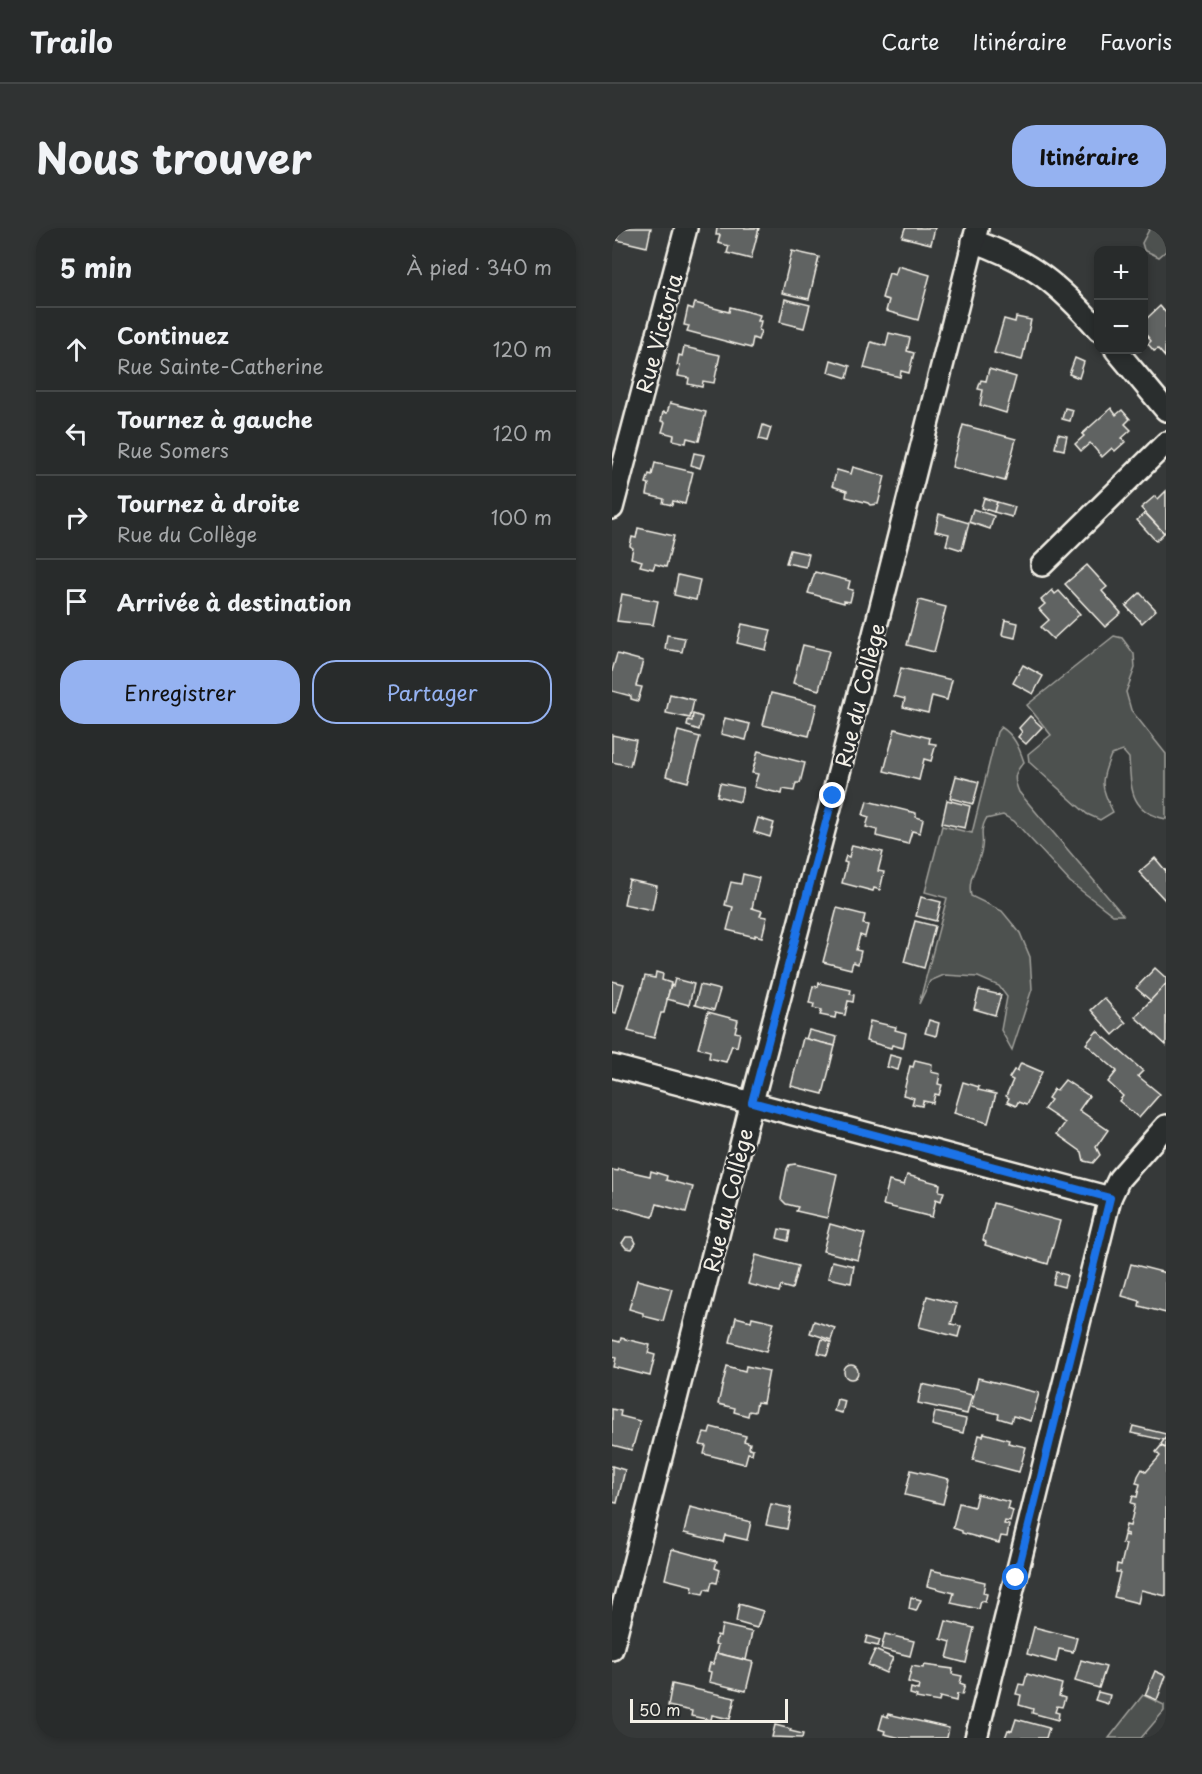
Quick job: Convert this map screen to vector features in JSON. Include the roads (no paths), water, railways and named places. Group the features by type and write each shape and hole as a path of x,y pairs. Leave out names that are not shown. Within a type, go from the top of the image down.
{"street":[{"name":"Rue Victoria","path":"612,508 686,228"},
{"path":"975,235 1041,273 1068,296 1094,325"},
{"name":"Rue du Collège","path":"612,1649 833,796 975,235"},
{"path":"1119,354 1166,410"},
{"path":"1042,565 1166,443"},
{"path":"612,1066 1110,1198"},
{"path":"976,1738 1110,1198 1119,1179 1166,1126"}]}
